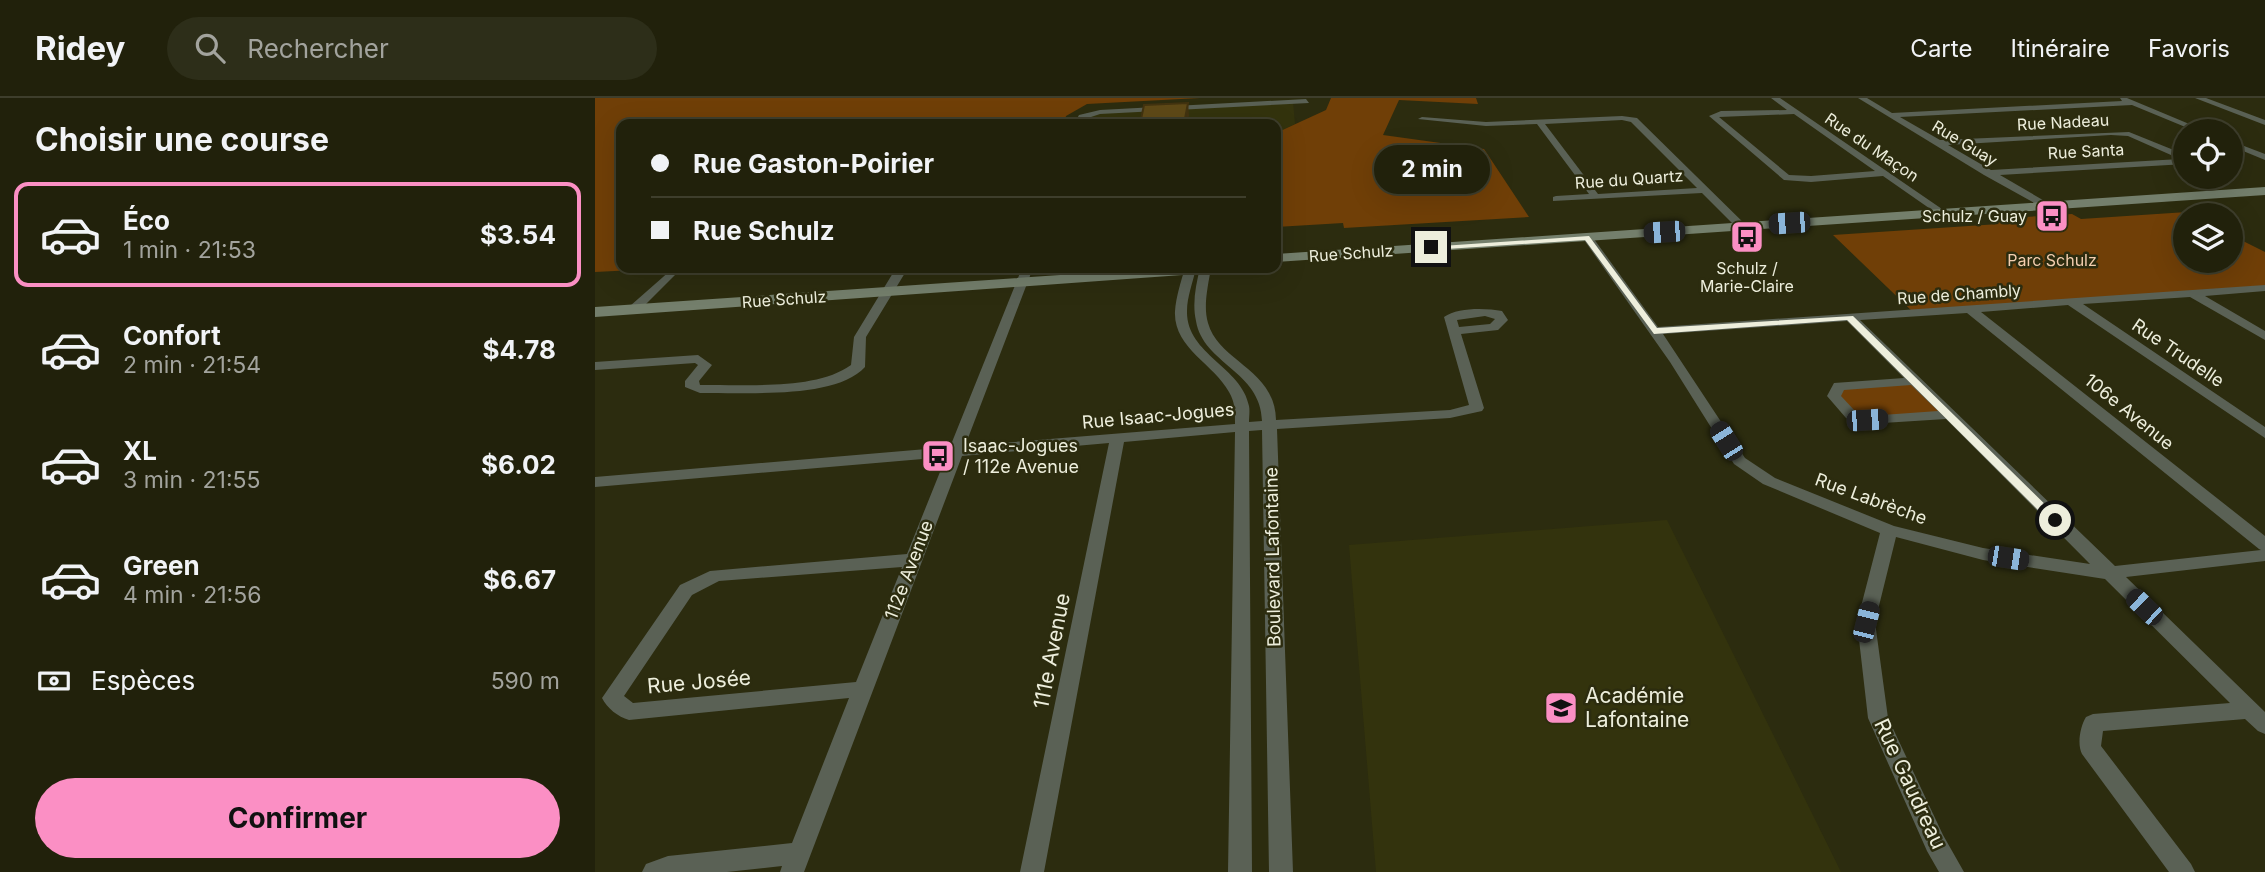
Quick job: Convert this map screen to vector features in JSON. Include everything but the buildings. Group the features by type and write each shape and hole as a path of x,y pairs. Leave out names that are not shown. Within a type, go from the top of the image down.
{"street":[{"path":"1520,98 1535,98"},
{"name":"Rue du Maçon","path":"1775,98 1948,216"},
{"name":"Rue Guay","path":"1861,98 2050,208"},
{"path":"2121,98 2173,119"},
{"path":"2199,98 2265,123"},
{"path":"1081,119 1100,112 1306,100"},
{"path":"1891,115 2133,103"},
{"path":"1794,112 1721,113 1713,116 1787,178 1811,179 1884,173"},
{"path":"1422,119 1476,124 1622,118 1634,120 1746,230"},
{"path":"1539,122 1596,197"},
{"name":"Rue Nadeau","path":"1937,143 2111,133 2129,134 2173,154"},
{"path":"2243,148 2264,157"},
{"path":"2243,158 2264,157"},
{"name":"Rue Santa","path":"1987,173 2173,161"},
{"name":"Rue du Quartz","path":"1556,200 1705,190"},
{"name":"Rue Schulz","path":"2168,201 2265,191"},
{"name":"Rue Schulz","path":"1281,264 2050,208 2265,198"},
{"name":"Rue Schulz","path":"1281,258 1589,241"},
{"name":"Rue Labrèche","path":"1589,241 1654,331 1739,461 1769,481 1889,530 1983,554 2109,573 2265,555"},
{"path":"638,305 670,273"},
{"path":"595,366 698,359 705,365 692,381 692,387 700,389 814,386 841,379 859,367 860,337 899,273"},
{"name":"Rue Schulz","path":"595,312 638,305 1052,273"},
{"name":"Boulevard Lafontaine","path":"1196,273 1181,312 1184,327 1196,349 1234,387 1242,404 1240,872"},
{"name":"Boulevard Lafontaine","path":"1198,273 1202,324 1213,344 1257,382 1269,410 1281,872"},
{"name":"112e Avenue","path":"796,862 1025,274"},
{"name":"Rue de Chambly","path":"1654,331 2265,288"},
{"path":"2193,293 2265,336"},
{"name":"Rue Trudelle","path":"2071,302 2265,434"},
{"name":"Rue Schulz","path":"595,304 638,305"},
{"name":"106e Avenue","path":"1970,309 2265,545"},
{"path":"1850,317 2257,718"},
{"name":"Rue Isaac-Jogues","path":"595,481 1269,425 1450,414 1477,408 1454,331"},
{"path":"1915,381 1839,386 1834,396 1851,415 1867,420 1949,415"},
{"name":"111e Avenue","path":"1032,872 1117,439"},
{"name":"Rue Gaudreau","path":"1889,530 1866,622 1878,718 1935,843 1952,872"},
{"name":"Rue Josée","path":"863,689 629,712 613,698 686,590 716,575 913,560"},
{"path":"2183,872 2090,748 2093,723 2257,718"},
{"path":"654,872 668,867 796,862"}],"shaded area":[{"path":"1293,102 1295,124 1281,131 1281,119 1081,119 1093,114"},
{"name":"Académie Lafontaine","path":"1667,520 1841,872 1376,872 1349,545"}],"green space":[{"path":"595,98 1200,98 1087,104 1065,119 616,119 616,271 595,272"},
{"path":"1331,98 1476,98 1478,104 1399,100 1383,135 1484,149 1529,217 1344,228 1343,223 1281,227 1281,131 1326,110"},
{"name":"Parc Schulz","path":"2173,213 2173,273 2243,273 2243,241 2265,252 2265,290 1915,314 1833,235 1999,224 1993,219 2072,214 2081,219"},
{"path":"1915,381 1949,415 1867,420 1834,396 1839,386"}],"place":[{"name":"Schulz / Guay","path":"2052,216"},
{"name":"Schulz / Marie-Claire","path":"1747,237"},
{"name":"Isaac-Jogues / 112e Avenue","path":"938,456"},
{"name":"Académie Lafontaine","path":"1561,708"}],"route":[{"path":"1431,247 1587,237 1654,331 1850,317 2055,520"}]}
